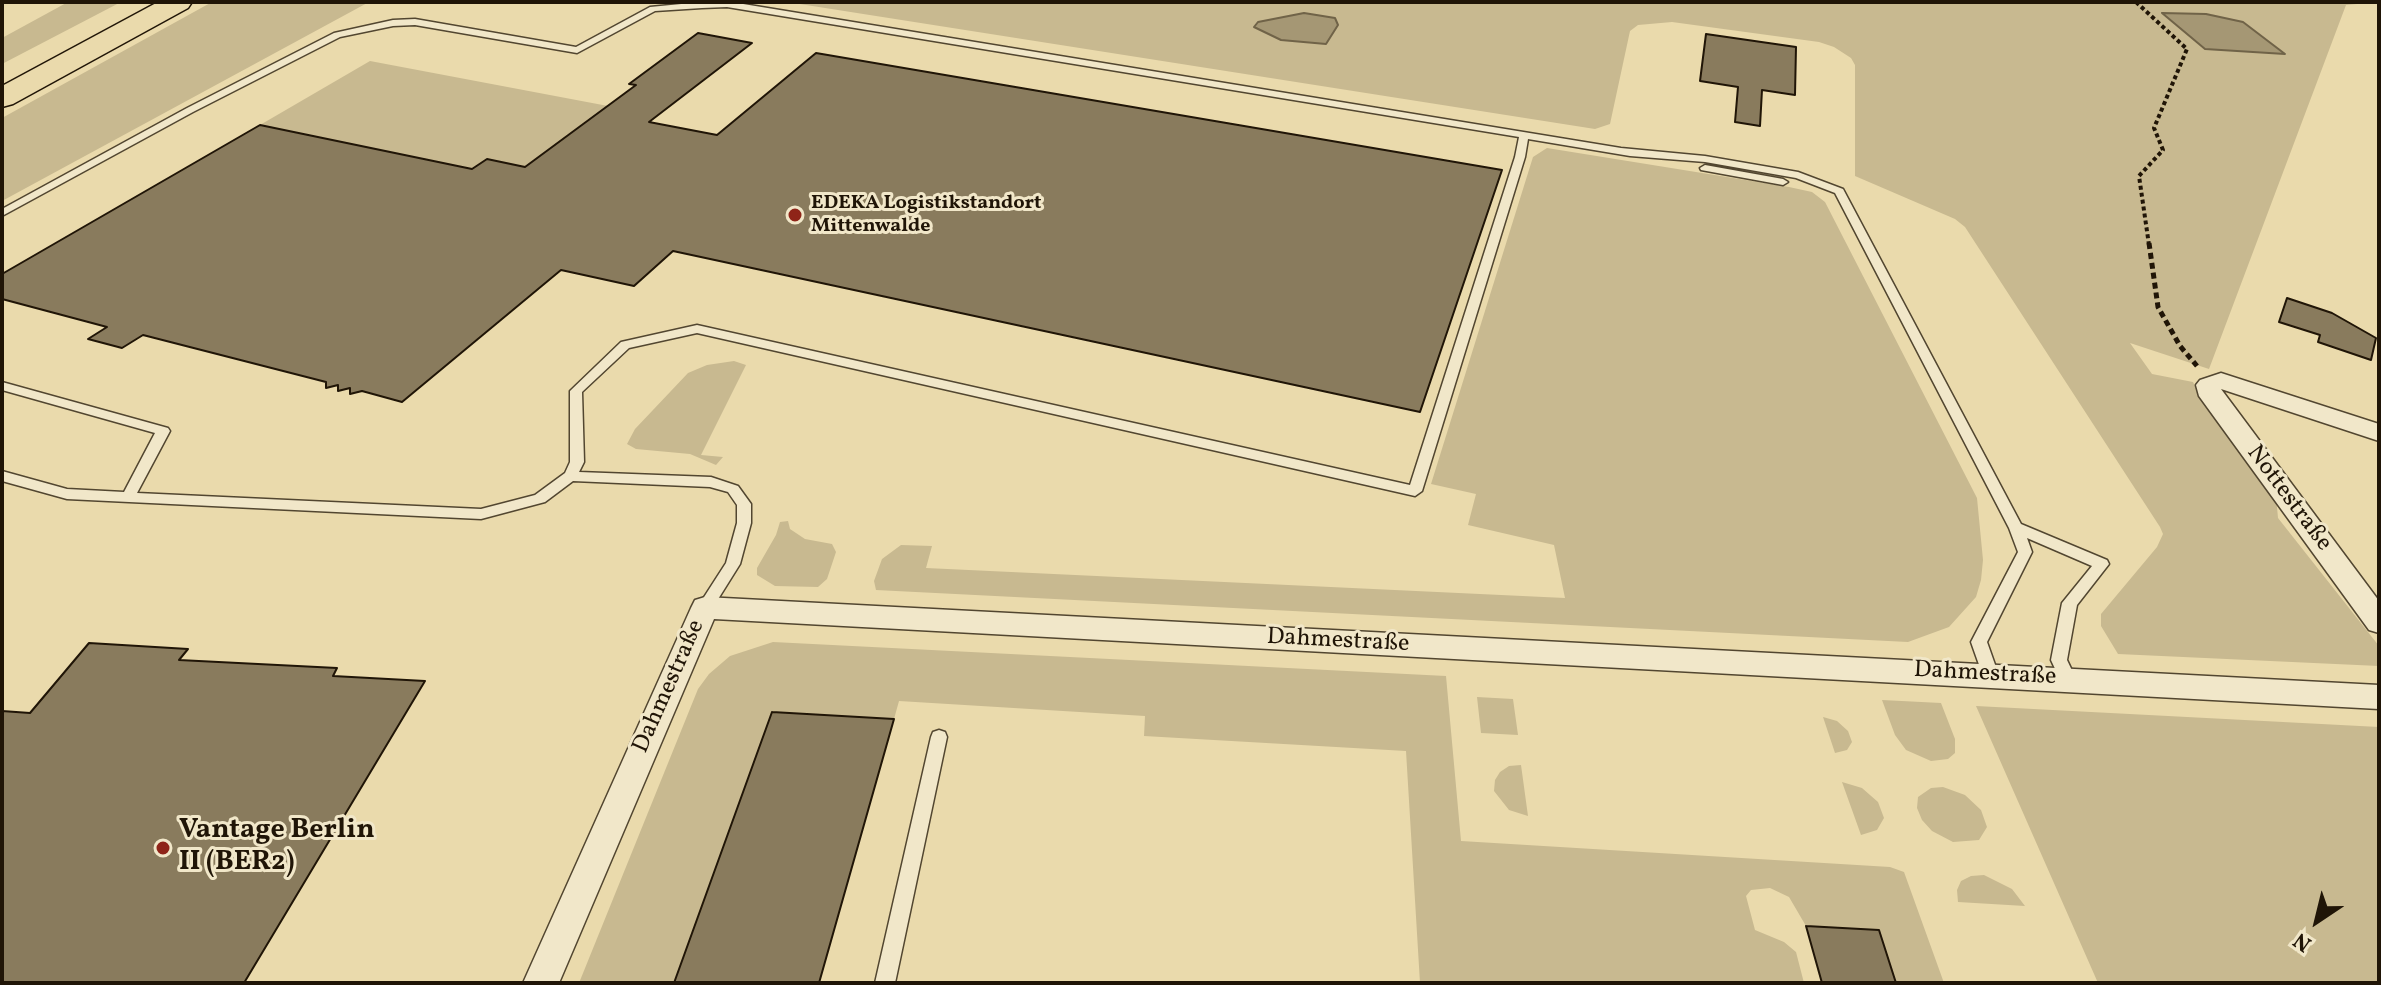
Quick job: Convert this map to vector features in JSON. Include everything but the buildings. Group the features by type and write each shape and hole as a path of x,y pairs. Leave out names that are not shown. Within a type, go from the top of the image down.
{"highway":[{"path":"2,77 144,2"},
{"path":"2,98 178,2"}],"street":[{"path":"2217,382 2379,433"},
{"name":"Nottestraße","path":"2217,382 2208,385 2211,396 2379,622"},
{"name":"Dahmestraße","path":"541,983 705,608 2379,697"}],"lane":[{"path":"2,213 190,110 337,35 393,23 415,22 577,50 653,9 702,5 743,7 1623,151 1737,175 1839,191 2016,528 2025,552 1979,642 1991,676"},
{"path":"2,476 67,494 481,514 540,499 570,476 577,462 576,391 625,345 697,329 1415,491 1520,157 1524,135"},
{"path":"2,386 163,431 128,497"},
{"path":"570,476 711,482 733,489 744,504 744,523 733,564 705,608"},
{"path":"2016,528 2102,564 2070,603 2059,660 2068,679"},
{"path":"885,983 939,737"}],"path":[{"path":"2136,2 2187,49 2154,128 2163,150 2139,176 2158,307 2180,346 2217,382"}],"shaded area":[{"path":"68,2 121,2 2,64 2,38"},
{"path":"212,2 369,2 2,201 2,118"},
{"path":"787,2 2379,2 2346,5 2209,369 2130,343 2152,374 2193,382 2203,403 2276,496 2278,518 2379,646 2379,666 2118,654 2101,626 2101,614 2157,547 2163,534 2160,527 1965,227 1955,219 1855,176 1855,65 1851,58 1834,47 1819,42 1672,22 1638,25 1630,31 1610,124 1595,129"},
{"path":"1304,13 1335,18 1338,25 1326,44 1281,40 1254,27 1258,22"},
{"path":"2162,13 2206,14 2243,22 2285,54 2205,49"},
{"path":"370,61 608,106 525,167 487,159 472,169 260,125"},
{"path":"1547,148 1789,187 1812,192 1825,202 1977,498 1983,560 1981,580 1976,597 1949,627 1908,642 876,590 874,581 882,559 901,545 932,546 926,568 1565,598 1554,545 1468,525 1476,494 1431,484 1533,157"},
{"path":"734,361 746,365 701,455 723,457 716,465 690,454 636,449 627,444 635,429 688,373 707,365"},
{"path":"788,521 790,529 805,539 832,544 836,552 827,579 818,587 775,586 757,575 757,568 780,522"},
{"path":"773,642 1446,676 1461,841 1890,867 1904,872 1944,983 1896,983 1879,930 1806,926 1789,897 1770,888 1751,890 1746,896 1755,930 1784,942 1796,952 1804,983 1420,983 1406,751 1144,736 1145,716 899,701 894,719 773,712 674,983 579,983 698,689 709,674 730,656"},
{"path":"1477,697 1513,699 1518,735 1481,733"},
{"path":"1882,700 1941,703 1955,739 1955,753 1948,759 1931,761 1906,750 1895,735"},
{"path":"1976,706 2379,727 2379,983 2098,983"},
{"path":"1823,717 1837,721 1848,731 1852,742 1847,750 1835,753"},
{"path":"1521,765 1528,816 1509,810 1494,791 1500,772 1509,766"},
{"path":"1842,782 1862,788 1878,802 1884,818 1877,830 1861,835"},
{"path":"1943,787 1965,795 1981,810 1987,827 1979,840 1953,842 1932,831 1922,820 1917,808 1918,797 1931,788"},
{"path":"1984,875 2012,889 2025,906 1958,902 1957,890 1961,881"}],"railway":[{"path":"1456,2 1788,2"}],"place":[{"name":"EDEKA Logistikstandort Mittenwalde","path":"795,215"},
{"name":"Vantage Berlin II (BER2)","path":"163,848"}]}
